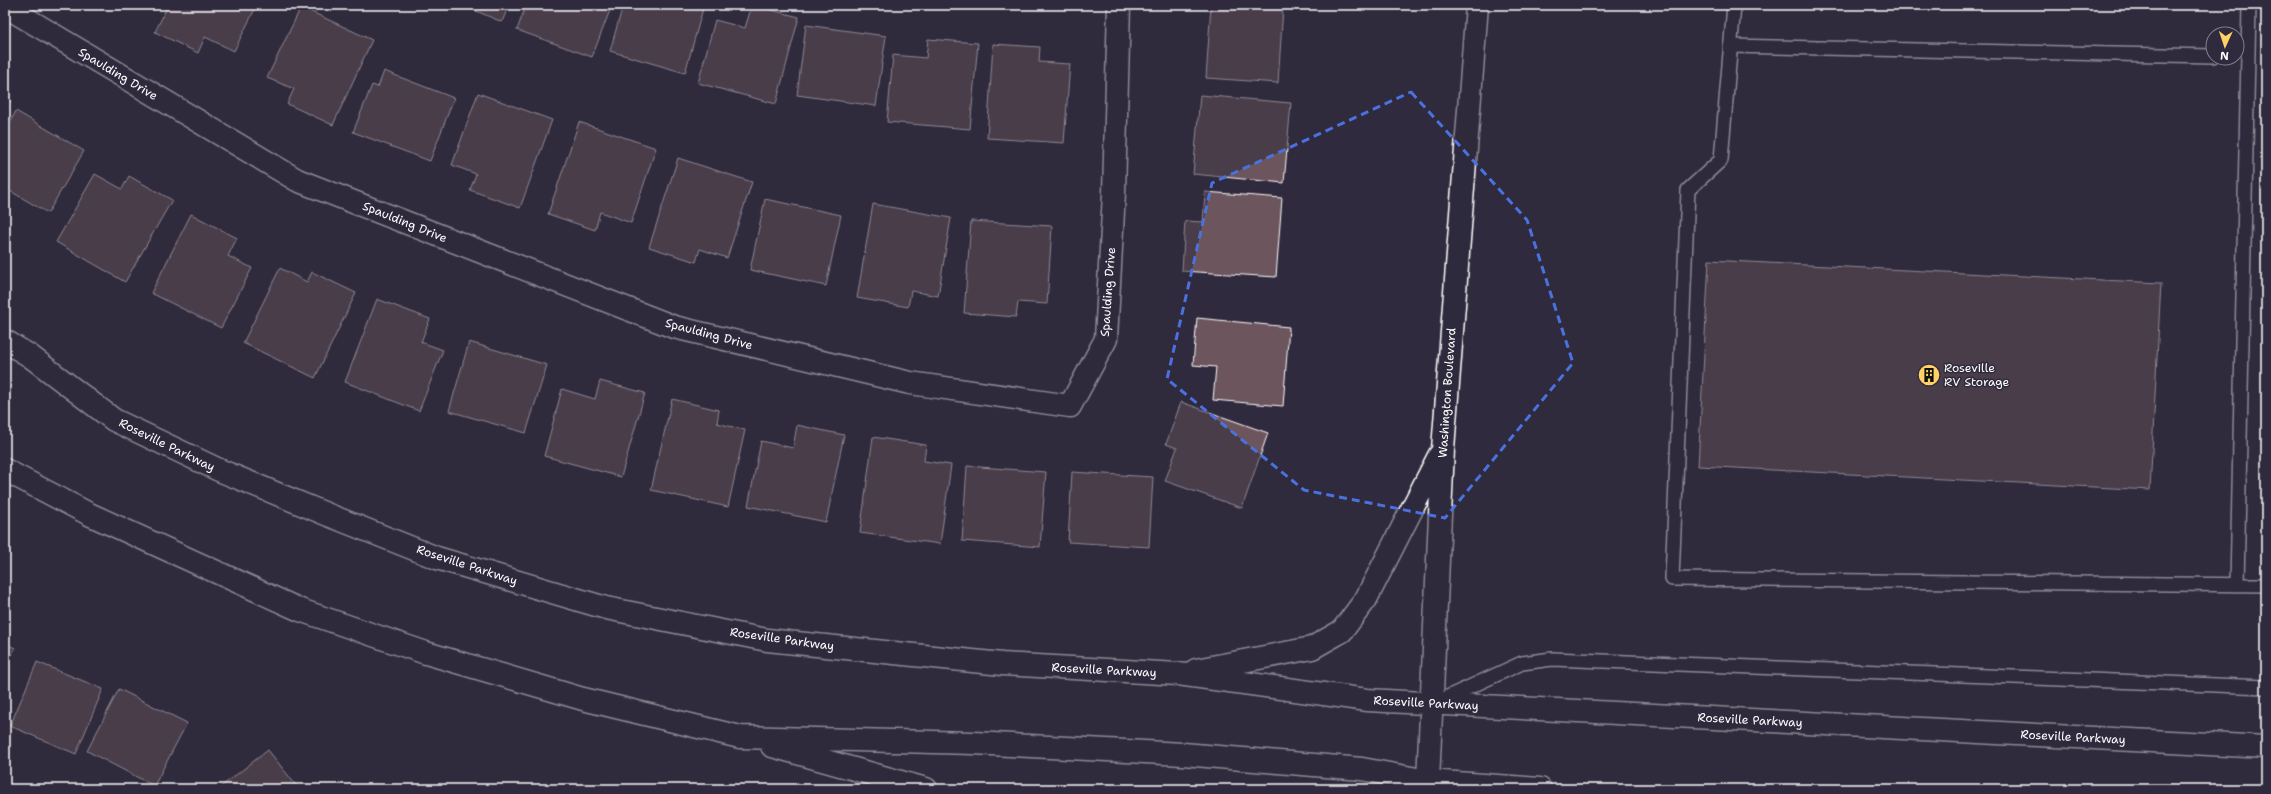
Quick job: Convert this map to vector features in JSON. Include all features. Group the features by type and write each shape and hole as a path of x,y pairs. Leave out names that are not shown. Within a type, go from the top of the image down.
{"main road":[{"name":"Spaulding Drive","path":"5,6 297,180 674,327 910,383 1070,406 1106,339 1114,193 1119,5"},
{"name":"Washington Boulevard","path":"1428,786 1443,449 1477,5"},
{"name":"Roseville Parkway","path":"5,341 30,356 114,420 220,470 437,558 606,608 767,640 1002,664 1178,674 1367,700 2266,747"},
{"path":"1178,674 1312,648 1342,631 1366,599 1443,449"},
{"path":"5,470 89,514 300,610 426,653 582,699 740,737 926,789"},
{"path":"740,737 973,743 1183,754 1362,769 1428,786 1540,789"}],"lane":[{"path":"1734,5 1721,160 1688,190 1672,579 2266,585"},
{"path":"2245,39 2249,5"},
{"path":"1730,46 2205,56"},
{"path":"2237,585 2243,66"},
{"path":"1432,704 1522,663 1552,659 2266,687"}],"highlighted area":[{"path":"1411,92 1527,220 1573,363 1445,518 1304,490 1167,379 1212,183"}],"building":[{"path":"168,5 257,5 234,51 205,37 198,53 155,32"},
{"path":"462,5 509,5 502,22"},
{"path":"526,5 612,5 592,57 517,30"},
{"path":"623,5 704,5 685,73 610,51"},
{"path":"752,5 799,17 776,104 698,83 715,20 745,28"},
{"path":"1211,5 1283,8 1278,83 1206,78"},
{"path":"301,7 372,40 333,125 287,104 294,89 267,78"},
{"path":"806,25 886,36 876,106 797,95"},
{"path":"928,39 978,43 970,129 887,122 893,55 926,58"},
{"path":"993,44 1040,47 1039,62 1070,64 1064,143 987,138"},
{"path":"384,71 454,98 430,161 353,132 372,85 378,87"},
{"path":"478,93 552,120 520,208 470,190 476,174 452,165"},
{"path":"1200,95 1291,103 1284,183 1193,174"},
{"path":"5,97 11,101 5,109"},
{"path":"16,111 84,151 48,213 5,188 5,131"},
{"path":"579,122 656,148 631,223 600,212 595,230 548,214"},
{"path":"678,158 752,182 727,258 700,249 696,262 649,247"},
{"path":"95,174 122,189 129,176 172,200 125,282 56,242"},
{"path":"1205,192 1282,198 1276,277 1182,271 1185,221 1203,222"},
{"path":"765,199 841,215 826,286 750,270"},
{"path":"873,204 951,218 938,296 911,291 908,307 857,298"},
{"path":"191,214 237,238 228,256 252,268 221,328 151,293"},
{"path":"971,221 1052,226 1047,304 1018,302 1016,317 964,313"},
{"name":"Roseville RV Storage","path":"1709,260 2161,283 2150,490 1698,466"},
{"path":"280,268 307,282 312,272 356,293 315,378 243,343"},
{"path":"377,299 430,319 421,342 443,350 419,411 345,382"},
{"path":"1197,318 1289,327 1283,406 1213,400 1216,367 1193,365"},
{"path":"469,342 547,365 526,433 449,411"},
{"path":"600,381 645,393 621,477 544,456 562,389 595,399"},
{"path":"672,399 719,410 717,423 745,430 728,507 651,490"},
{"path":"1181,402 1268,433 1242,508 1165,481 1177,448 1166,444"},
{"path":"797,425 844,435 826,522 748,506 761,441 793,448"},
{"path":"873,437 926,445 924,461 951,465 940,544 860,533"},
{"path":"967,466 1046,472 1040,547 962,541"},
{"path":"1072,472 1153,477 1149,547 1068,542"},
{"path":"5,643 15,648 5,666"},
{"path":"37,662 103,689 76,754 10,726"},
{"path":"119,689 187,723 154,786 87,751"},
{"path":"268,750 299,789 218,789"}],"place":[{"name":"Roseville RV Storage","path":"1929,375"}]}
